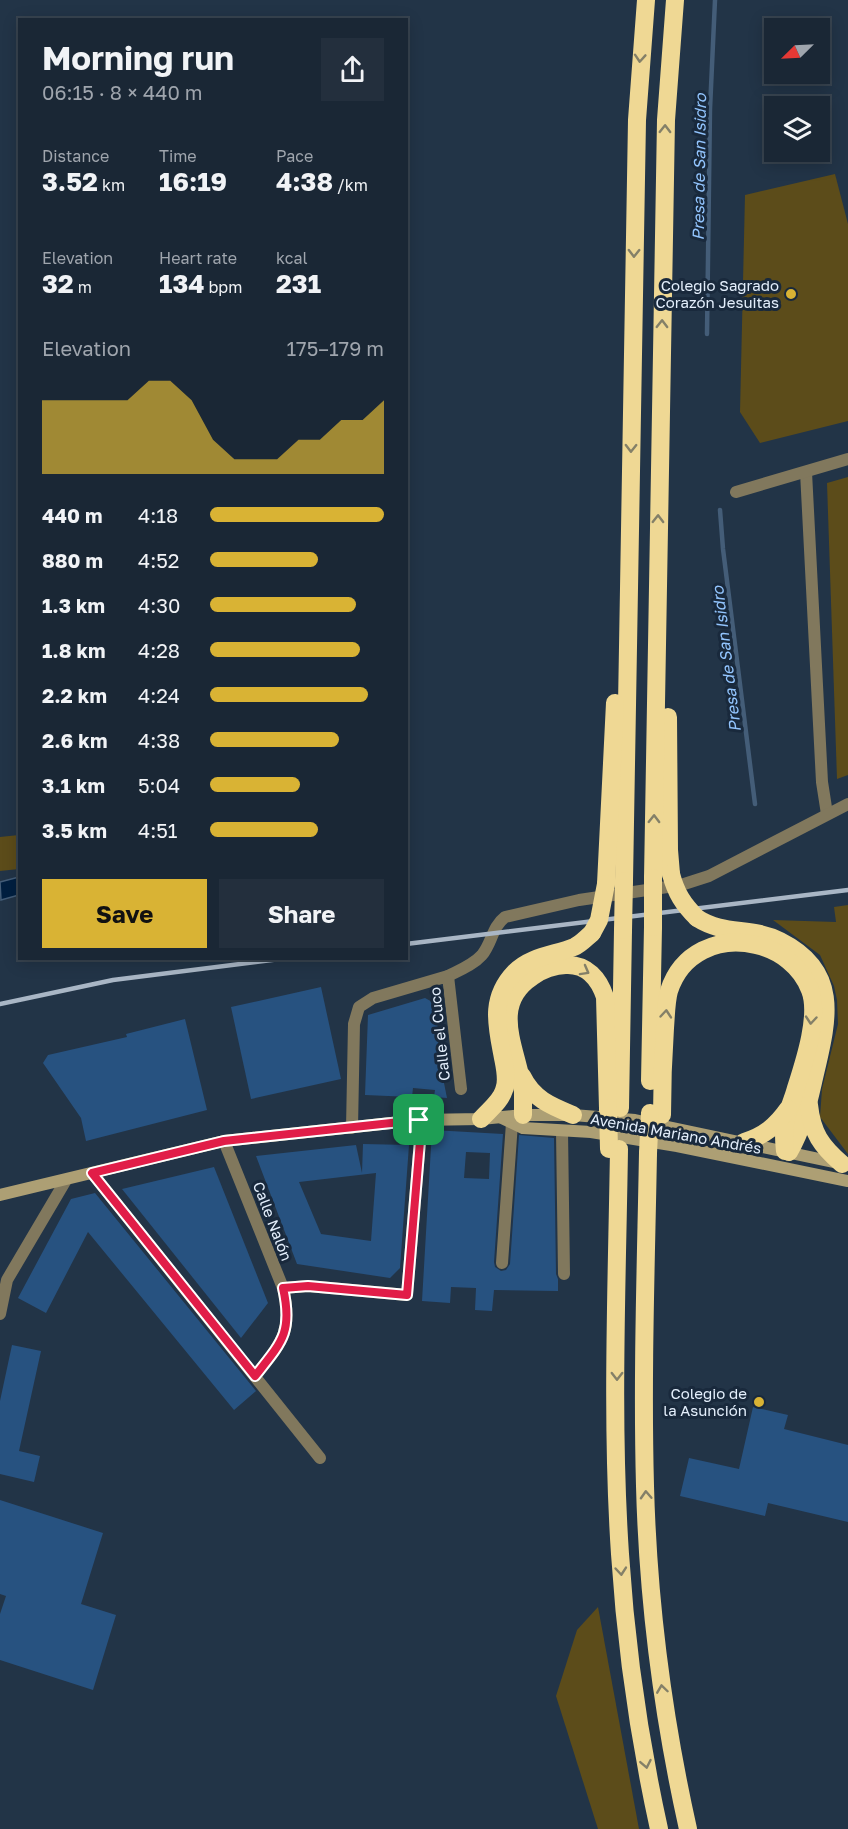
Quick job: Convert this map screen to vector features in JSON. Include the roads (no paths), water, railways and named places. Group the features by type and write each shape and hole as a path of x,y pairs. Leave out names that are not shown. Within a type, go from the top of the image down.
{"highway":[{"path":"646,0 637,120 628,591 615,883 623,930 614,1109 611,1229 617,1335 617,1498 625,1621 633,1688 659,1829"},
{"path":"656,1114 653,927 669,850 668,709 658,554 666,120 675,0"},
{"path":"662,876 683,905 697,918 710,926 726,930 763,933 780,941 796,950 809,963 820,980 827,1013 826,1029 804,1121 787,1152"},
{"path":"517,1119 523,1091 511,1068 495,1018 498,1001 506,984 516,971 529,962 577,946 592,933 615,883"},
{"path":"688,1829 670,1739 654,1617 645,1488 644,1424 656,1114 669,992 679,971 693,955 708,946 728,942 748,943 780,953 792,963 810,990 812,1020 810,1035 783,1136 787,1152"},
{"path":"490,1118 505,1090 511,1068 508,1023 509,1007 515,993 523,983 549,968 565,964 580,966 601,984 605,997 614,1109"},
{"path":"511,1068 538,1098 550,1106 573,1115"},
{"path":"809,1100 810,1115 819,1140 826,1151 846,1170"},
{"path":"744,1142 768,1131 778,1123 789,1108"}],"main road":[{"name":"Avenida Mariano Andrés","path":"0,1195 224,1141 419,1120 517,1119 573,1115 635,1120 787,1152 846,1170"},
{"name":"Avenida Mariano Andrés","path":"517,1119 541,1129 591,1132 809,1172 846,1170"},
{"path":"677,1146 684,1141 776,1158 787,1152 809,1172"}],"street":[{"path":"736,492 848,459"},
{"path":"806,472 822,782 827,814"},
{"path":"448,976 473,963 482,955 497,923 505,917 579,900 695,881 743,860 848,804"},
{"name":"Calle el Cuco","path":"352,1128 354,1024 359,1007 374,998 448,976 460,1089"},
{"path":"502,1263 517,1119"},
{"path":"283,1288 308,1286 407,1295 420,1141 419,1120"},
{"path":"562,1131 564,1274"},
{"name":"Calle Nalón","path":"224,1141 283,1288 288,1323 281,1343 255,1376"},
{"path":"92,1173 320,1458"},
{"path":"0,1314 4,1281 66,1180"}],"water":[{"path":"18,877 18,895 1,900 0,882"}],"waterway":[{"name":"Presa de San Isidro","path":"707,334 710,109 715,0"},
{"name":"Presa de San Isidro","path":"720,510 755,804"}],"railway":[{"path":"408,944 848,890"},
{"path":"0,1004 113,980 272,960"}],"place":[{"name":"Colegio Sagrado Corazón Jesuitas","path":"791,294"},
{"name":"Colegio de la Asunción","path":"759,1402"}]}
